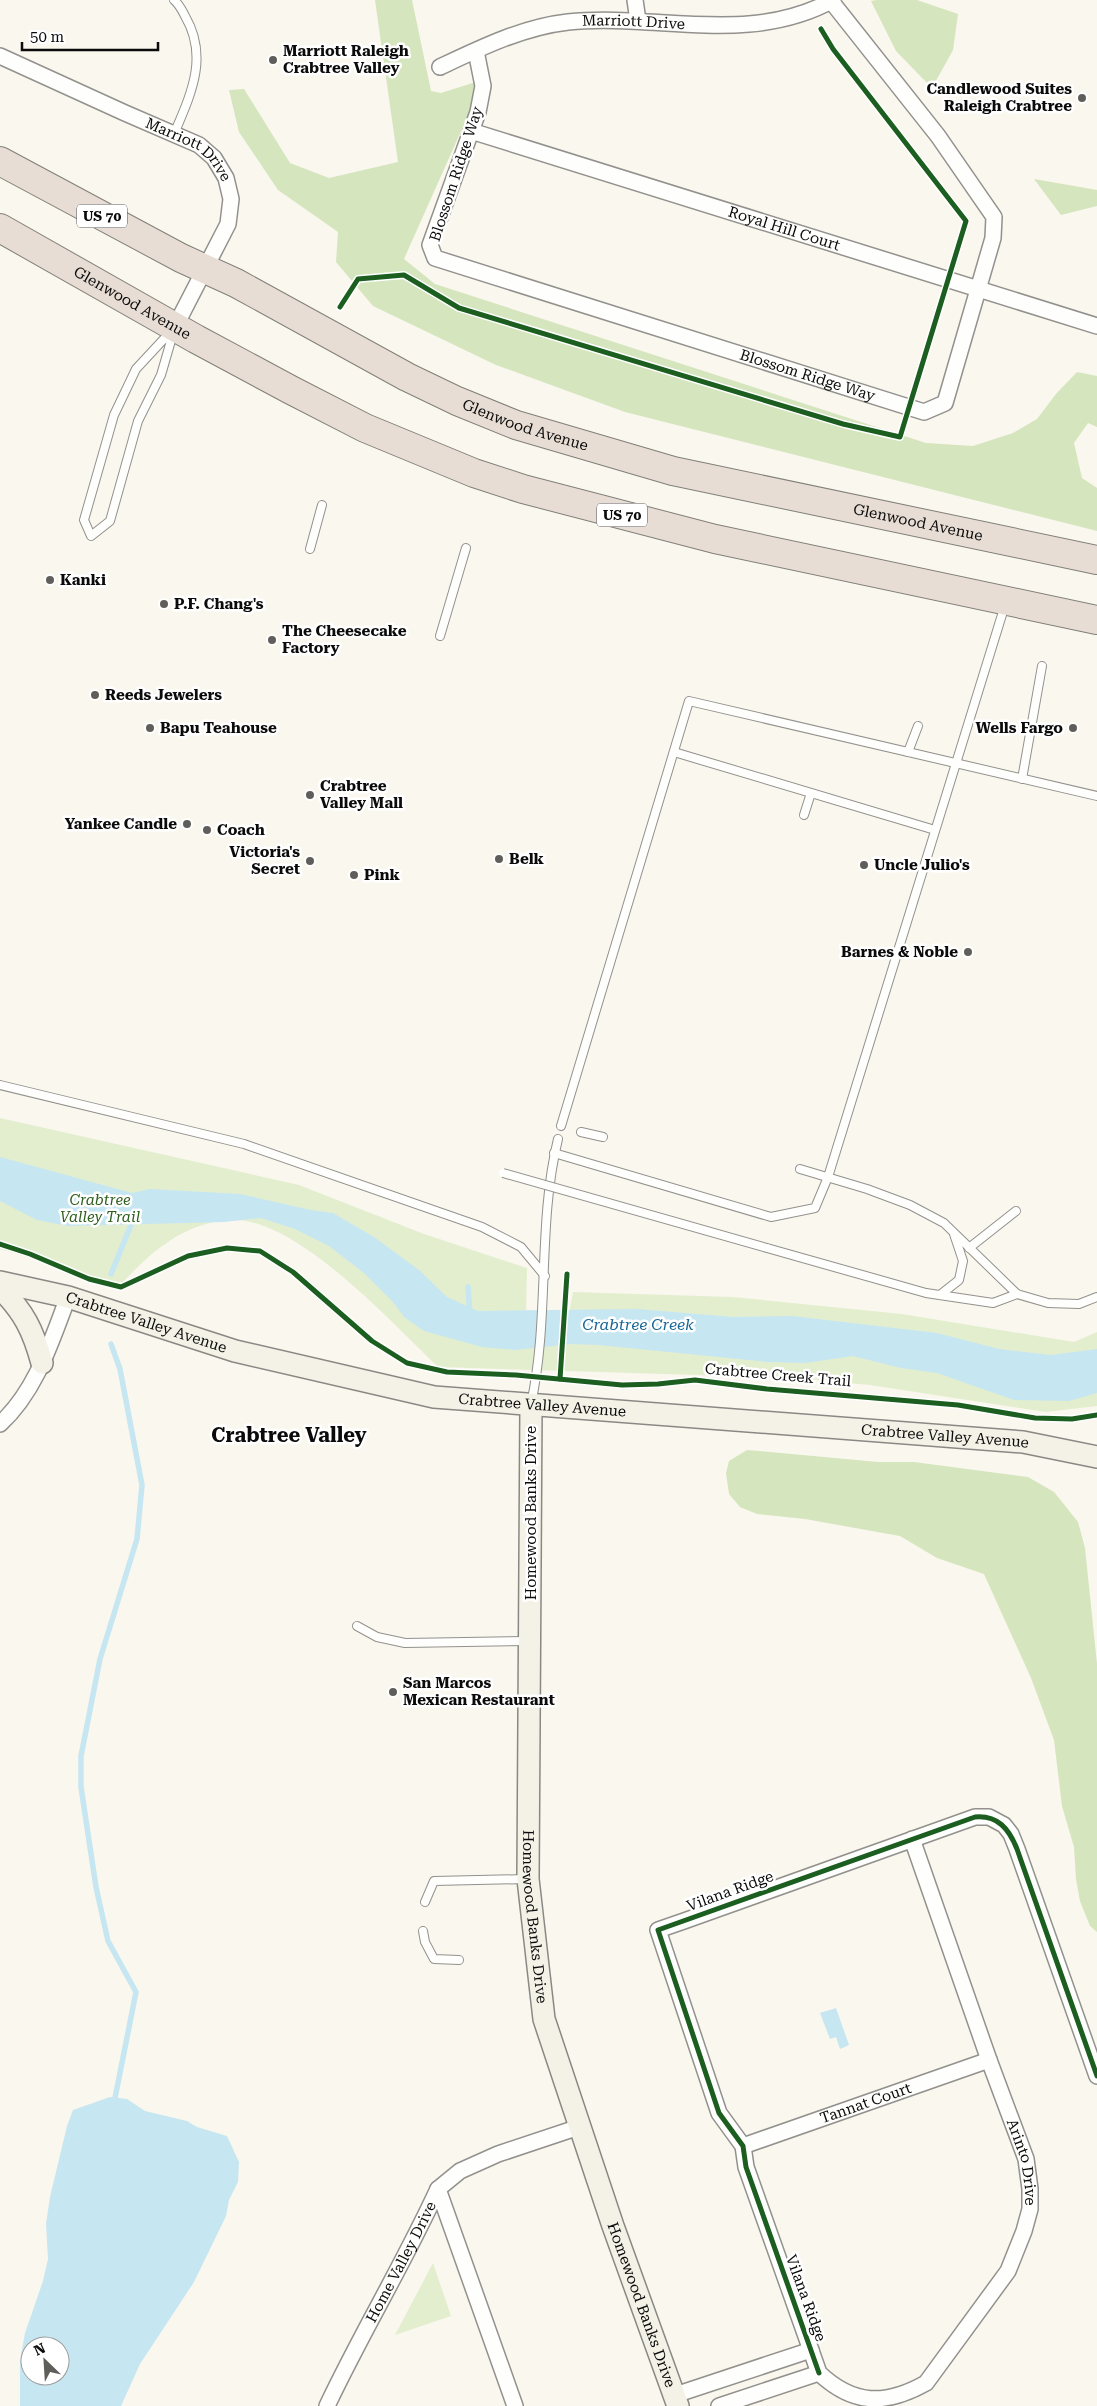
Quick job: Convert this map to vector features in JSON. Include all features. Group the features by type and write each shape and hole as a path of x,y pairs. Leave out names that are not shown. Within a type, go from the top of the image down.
{"highway":[{"name":"Glenwood Avenue","path":"0,161 181,258 236,283 407,377 457,401 516,425 673,471 1097,560"},
{"name":"Glenwood Avenue","path":"0,228 175,327 365,428 474,473 524,489 715,539 1097,620"}],"street":[{"path":"635,0 638,21"},
{"name":"Marriott Drive","path":"440,67 476,50 521,33 568,22 638,21 719,26 764,24 806,13 832,0"},
{"name":"Blossom Ridge Way","path":"476,50 483,86 471,131 430,245 435,258 924,412 944,403 993,238 994,217 938,136 832,0"},
{"name":"Marriott Drive","path":"0,56 199,145 214,158 226,178 231,199 228,224 175,327"},
{"name":"Royal Hill Court","path":"471,131 1097,326"},
{"name":"Crabtree Valley Avenue","path":"0,1282 68,1298 254,1355 434,1397 531,1406 1022,1442 1097,1457"},
{"path":"0,1288 28,1322 33,1332 42,1363"},
{"path":"0,1424 22,1401 42,1363 68,1298"},
{"name":"Homewood Banks Drive","path":"531,1406 528,1879 544,2019 579,2127 677,2401"},
{"name":"Vilana Ridge","path":"819,2373 746,2167 743,2146 719,2113 658,1930 912,1839 982,1816 996,1820 1011,1834 1097,2076"},
{"name":"Arinto Drive","path":"819,2373 859,2404 894,2399 913,2392 926,2383 1008,2270 1021,2242 1030,2209 1028,2167 912,1839"},
{"name":"Tannat Court","path":"743,2146 989,2060"},
{"path":"438,2189 460,2171 498,2154 579,2127"},
{"name":"Home Valley Drive","path":"328,2406 347,2365 419,2232 438,2189"},
{"name":"Home Valley Drive","path":"438,2189 515,2406"},
{"name":"Vilana Ridge","path":"677,2401 811,2350"},
{"path":"719,2406 819,2373"}],"lane":[{"path":"174,0 193,30 197,50 196,79 174,134"},
{"path":"175,327 161,374 138,421 110,521 91,536 84,520 114,415 136,370 175,327"},
{"path":"310,549 322,505"},
{"path":"440,636 466,548"},
{"path":"554,1153 771,1217 815,1208 828,1177 1007,600"},
{"path":"1022,779 1042,666"},
{"path":"561,1126 689,701 1097,796"},
{"path":"908,752 918,726"},
{"path":"674,752 936,830"},
{"path":"804,815 812,793"},
{"path":"0,1085 244,1144 482,1227 521,1247 545,1276"},
{"path":"581,1132 603,1137"},
{"path":"531,1406 537,1377 547,1224 554,1153 558,1139"},
{"path":"800,1169 910,1205 944,1223 1017,1294 1048,1303 1079,1304 1097,1297"},
{"path":"503,1173 926,1294 993,1303 1017,1294"},
{"path":"969,1248 1016,1210"},
{"path":"940,1295 958,1280 963,1261 954,1232"},
{"path":"357,1626 377,1637 405,1643 531,1641"},
{"path":"425,1902 434,1881 528,1879"},
{"path":"423,1931 425,1942 434,1959 460,1960"}],"green space":[{"path":"375,0 412,0 431,91 441,93 479,81 478,93 404,259 435,284 926,443 973,446 1013,433 1037,419 1056,394 1077,372 1097,376 1097,427 1088,423 1074,443 1082,478 1097,488 1097,531 625,412 496,365 373,306 336,262 338,232 278,190 239,132 229,90 244,89 290,163 329,178 398,162"},
{"path":"917,0 958,14 953,50 932,88 896,51 871,1"},
{"path":"1034,179 1097,190 1097,206 1061,215"},
{"name":"Crabtree Valley Trail","path":"0,1118 299,1185 424,1234 527,1268 526,1314 568,1320 573,1292 733,1297 902,1314 1074,1342 1097,1332 1097,1406 1046,1412 870,1385 796,1378 438,1367 370,1301 313,1254 285,1236 257,1224 232,1220 199,1226 170,1241 156,1250 120,1285 0,1249"},
{"path":"747,1450 878,1462 914,1462 1028,1477 1054,1492 1078,1522 1085,1548 1097,1664 1097,1932 1090,1926 1080,1901 1076,1879 1074,1847 1062,1806 1054,1740 1031,1678 984,1574 937,1558 900,1536 805,1519 757,1514 740,1507 729,1494 726,1473 729,1461"},
{"path":"433,2263 451,2316 395,2335"}],"water":[{"name":"Crabtree Creek","path":"0,1157 132,1193 150,1189 240,1194 333,1213 374,1237 419,1270 447,1297 478,1311 637,1309 733,1317 792,1316 937,1333 999,1349 1051,1355 1097,1349 1097,1393 1069,1401 1014,1400 937,1373 901,1368 853,1356 805,1363 768,1362 598,1345 571,1344 515,1350 482,1347 424,1331 404,1317 393,1302 364,1273 329,1246 295,1229 261,1218 224,1222 68,1226 37,1220 0,1201"},
{"path":"836,2008 849,2045 840,2049 836,2037 830,2039 820,2013"},
{"path":"110,2097 127,2099 145,2111 187,2121 197,2127 227,2136 239,2162 238,2182 229,2200 226,2216 194,2282 140,2364 121,2406 20,2406 20,2386 70,2386 70,2336 24,2336 43,2281 48,2259 46,2224 50,2197 67,2126 73,2110"}],"waterway":[{"path":"111,1274 133,1220"},
{"path":"468,1287 470,1315"},
{"path":"111,1344 120,1369 142,1485 137,1539 100,1659 81,1756 81,1787 96,1887 108,1941 136,1992 115,2098"}],"cycle path":[{"path":"340,307 358,279 404,275 459,308 843,424 900,437 966,221 833,49 821,29"},
{"name":"Crabtree Creek Trail","path":"0,1244 30,1254 89,1279 121,1287 188,1256 227,1248 260,1251 293,1272 372,1341 407,1363 447,1372 516,1375 622,1385 695,1380 767,1389 958,1405 1035,1418 1072,1419 1097,1415"},
{"path":"560,1379 567,1274"},
{"path":"819,2373 746,2167 743,2146 719,2113 658,1930 975,1817 990,1818 1002,1825 1017,1849 1097,2076"}],"place":[{"name":"Marriott Raleigh Crabtree Valley","path":"273,60"},
{"name":"Candlewood Suites Raleigh Crabtree","path":"1082,98"},
{"name":"Kanki","path":"50,580"},
{"name":"P.F. Chang's","path":"164,604"},
{"name":"The Cheesecake Factory","path":"272,640"},
{"name":"Reeds Jewelers","path":"95,695"},
{"name":"Bapu Teahouse","path":"150,728"},
{"name":"Wells Fargo","path":"1073,728"},
{"name":"Crabtree Valley Mall","path":"310,795"},
{"name":"Yankee Candle","path":"187,824"},
{"name":"Coach","path":"207,830"},
{"name":"Belk","path":"499,859"},
{"name":"Victoria's Secret","path":"310,861"},
{"name":"Uncle Julio's","path":"864,865"},
{"name":"Pink","path":"354,875"},
{"name":"Barnes & Noble","path":"968,952"},
{"name":"San Marcos Mexican Restaurant","path":"393,1692"}],"district":[{"name":"Crabtree Valley","path":"289,1435"}]}
